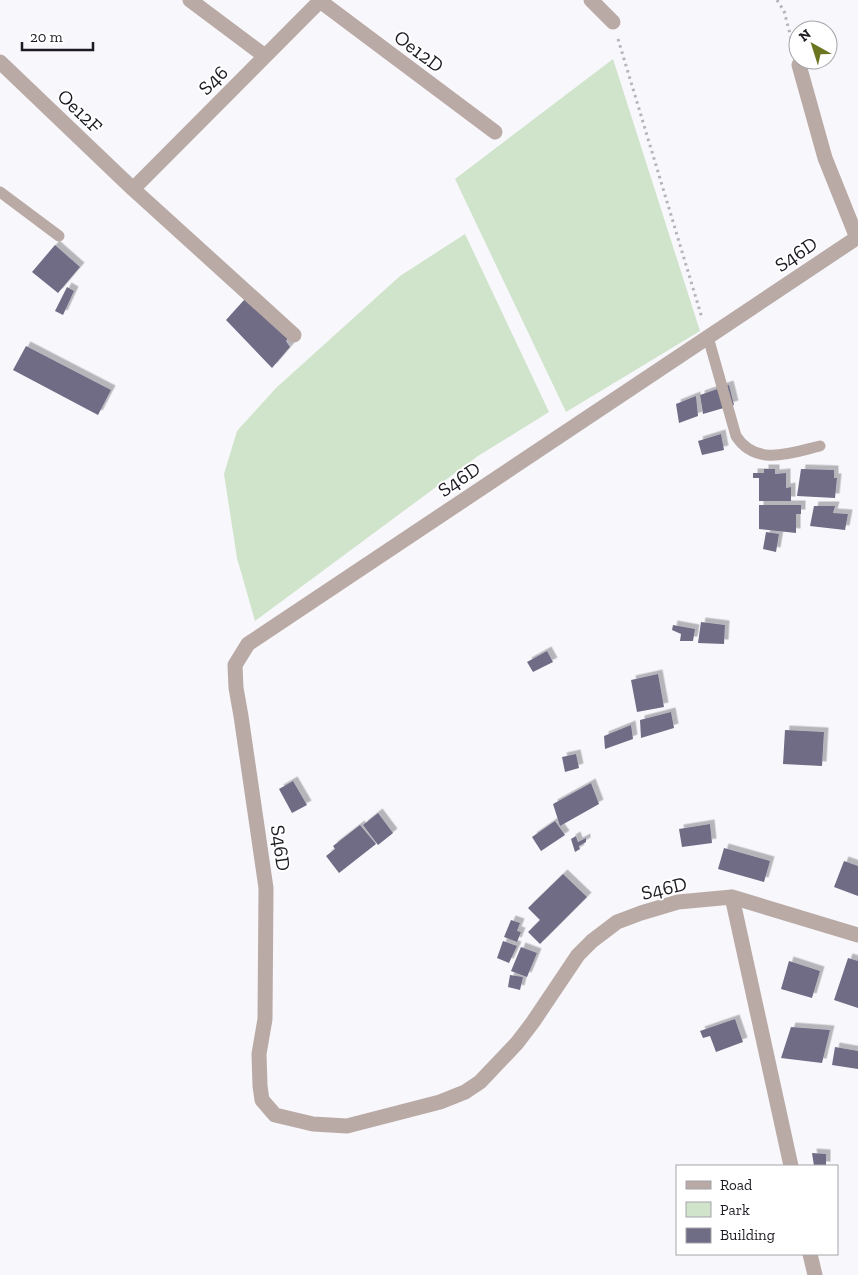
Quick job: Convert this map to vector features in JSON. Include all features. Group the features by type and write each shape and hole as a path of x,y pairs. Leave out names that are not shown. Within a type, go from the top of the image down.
{"street":[{"path":"190,0 265,56"},
{"name":"S46","path":"133,189 320,0"},
{"name":"Oe12D","path":"320,0 495,132"},
{"path":"591,0 613,22"},
{"name":"Oe12F","path":"0,62 133,189 294,335"},
{"path":"800,70 826,158 858,237"},
{"name":"S46D","path":"858,237 248,644 235,665 236,688 266,888 265,1019 259,1054 260,1086 262,1100 276,1114 313,1124 347,1126 400,1114 454,1097 480,1082 500,1062 533,1022 578,955 607,929 626,918 690,901 732,897 858,935"},
{"path":"732,897 791,1165"},
{"path":"810,1255 814,1275"}],"lane":[{"path":"0,192 59,236"},
{"path":"708,337 736,436 742,446 758,454 776,456 820,446"}],"path":[{"path":"777,0 784,11 788,25"},
{"path":"613,22 708,337"}],"green space":[{"path":"613,59 700,331 566,412 455,179"},
{"path":"465,234 549,412 478,456 255,621 237,558 224,474 237,431 276,388 400,276"}],"building":[{"path":"55,245 80,267 58,293 32,272"},
{"path":"67,287 74,291 63,315 55,311"},
{"path":"245,299 289,336 286,341 290,347 272,368 226,320"},
{"path":"26,346 111,390 98,415 13,370"},
{"path":"729,385 734,405 703,414 700,395"},
{"path":"696,396 698,416 679,423 676,404"},
{"path":"721,434 724,450 702,455 698,441"},
{"path":"764,469 775,469 775,474 786,473 786,488 791,487 791,501 759,501 759,478 753,478 753,473 764,473"},
{"path":"801,469 834,470 834,478 837,478 835,498 797,496"},
{"path":"759,505 801,505 801,514 796,514 796,533 759,529"},
{"path":"814,506 835,506 833,513 848,514 845,530 810,526"},
{"path":"766,532 779,534 776,552 763,549"},
{"path":"701,622 725,625 724,644 698,643"},
{"path":"673,625 695,629 693,641 680,641 681,634 672,630"},
{"path":"547,651 553,662 533,672 527,662"},
{"path":"658,674 664,707 637,712 631,680"},
{"path":"671,712 674,728 641,738 640,720"},
{"path":"631,725 633,739 605,749 604,736"},
{"path":"785,730 824,732 822,766 783,764"},
{"path":"576,754 579,768 565,772 562,757"},
{"path":"293,781 307,805 292,813 279,789"},
{"path":"591,783 599,804 560,826 553,804"},
{"path":"378,813 393,833 378,845 363,825"},
{"path":"555,821 565,835 541,851 532,837"},
{"path":"710,824 712,843 682,847 679,829"},
{"path":"360,825 376,844 339,873 326,856 335,849 333,846"},
{"path":"576,836 578,842 586,838 586,842 579,846 580,849 575,852 571,839"},
{"path":"724,848 770,861 764,882 718,869"},
{"path":"844,861 858,866 858,896 834,887"},
{"path":"563,874 587,897 540,944 528,932 540,920 528,908"},
{"path":"511,920 520,923 517,931 521,932 517,942 504,937"},
{"path":"503,941 517,946 509,963 497,958"},
{"path":"521,947 537,953 527,977 511,971"},
{"path":"848,958 858,961 858,1008 834,1000"},
{"path":"789,961 820,971 812,998 781,989"},
{"path":"510,975 523,977 520,990 508,987"},
{"path":"735,1019 743,1042 716,1052 710,1036 703,1038 700,1031"},
{"path":"791,1027 830,1030 822,1063 781,1058"},
{"path":"835,1047 858,1051 858,1069 832,1065"},
{"path":"812,1153 826,1154 826,1165 814,1165"}]}
